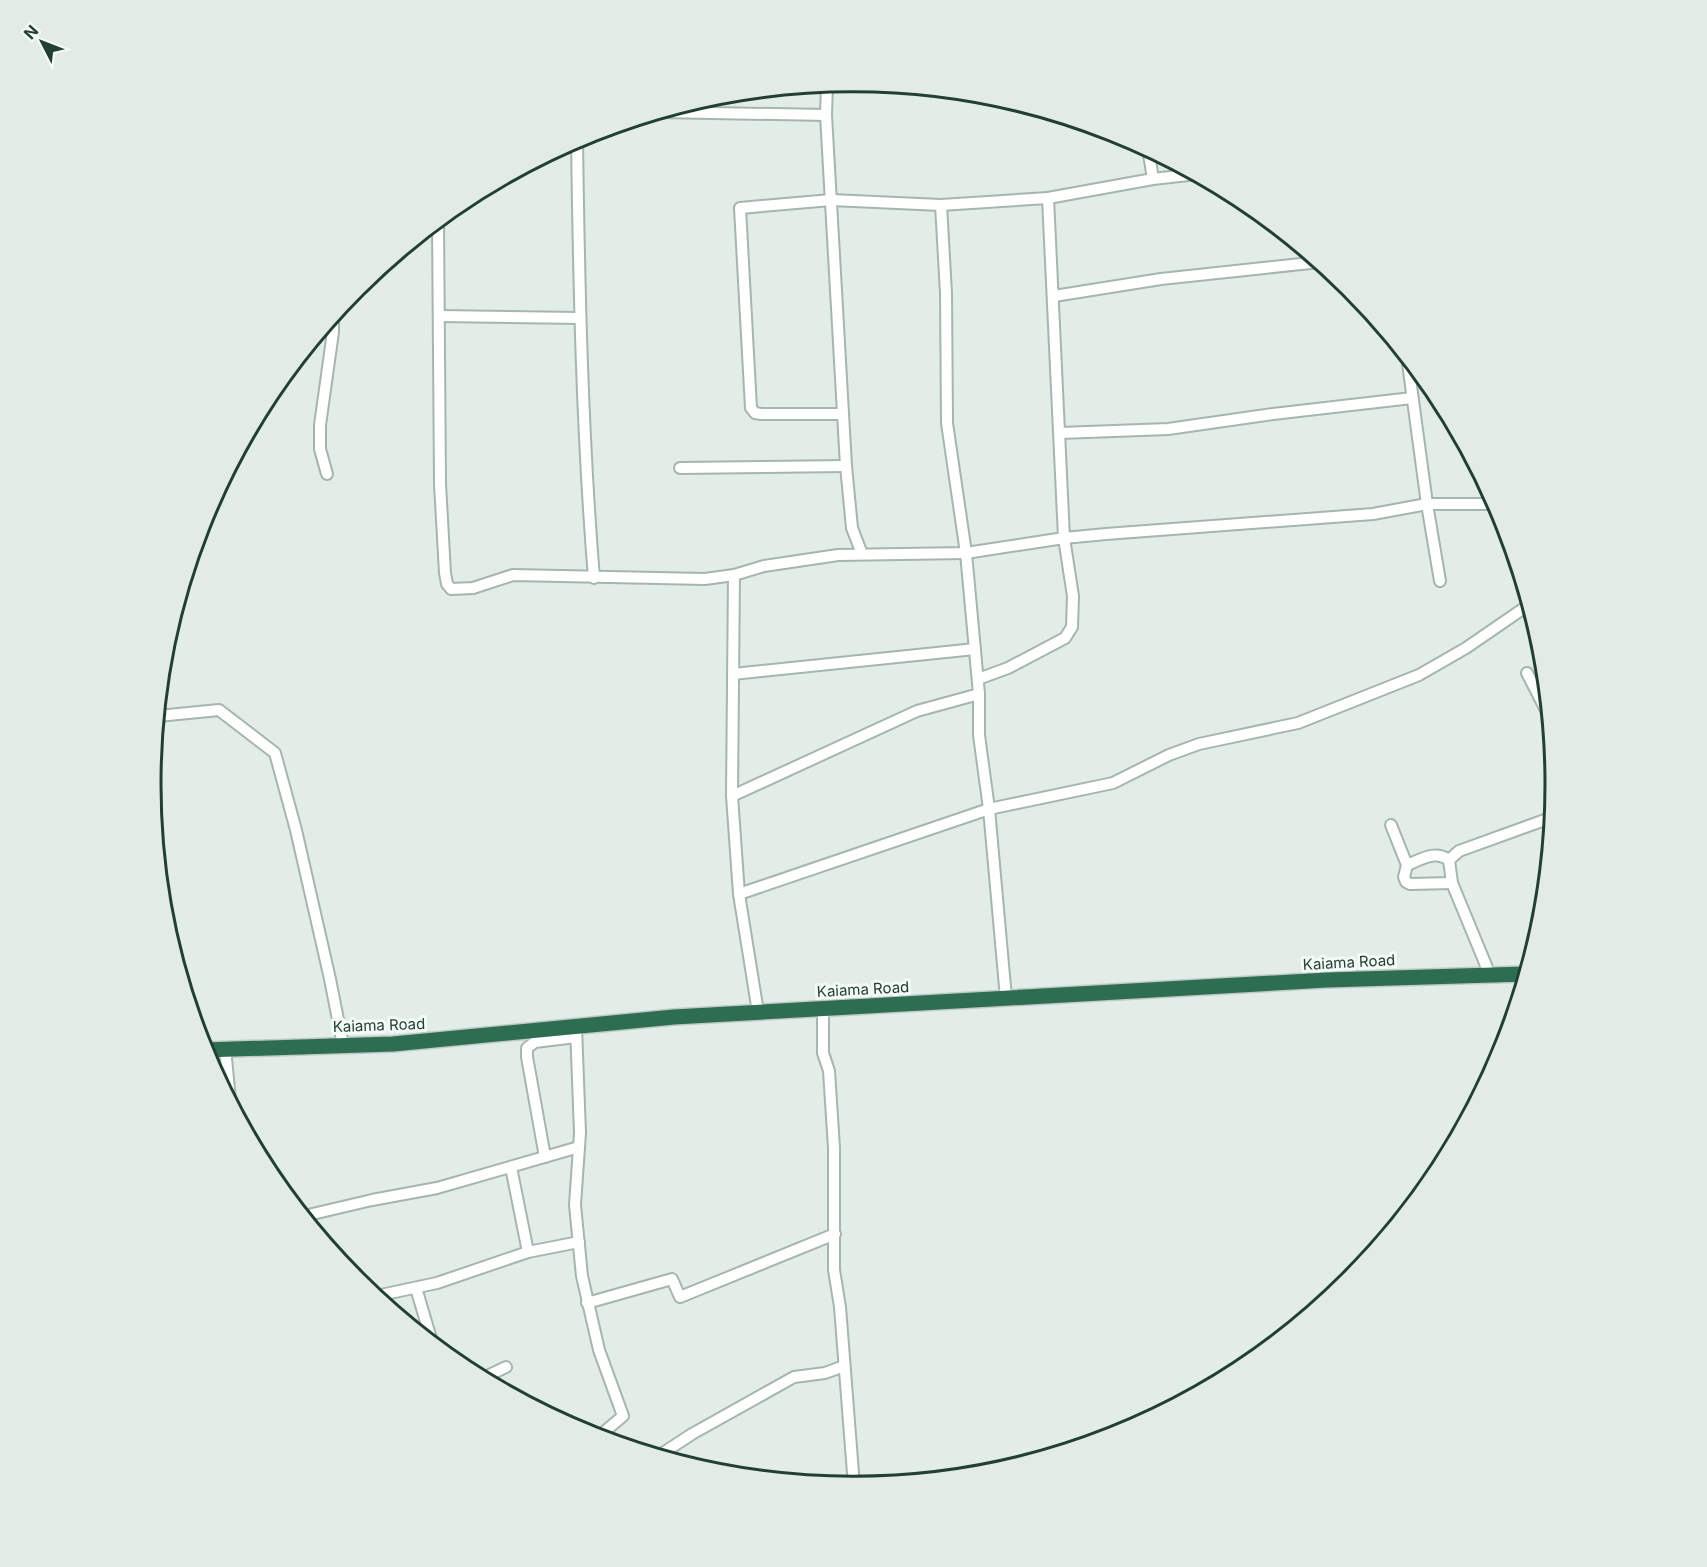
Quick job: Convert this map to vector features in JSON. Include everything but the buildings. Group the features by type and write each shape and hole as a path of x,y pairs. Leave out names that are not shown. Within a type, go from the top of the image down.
{"highway":[{"name":"Kaiama Road","path":"214,1049 393,1044 576,1032 674,1017 758,1012 1327,980 1519,974"}],"street":[{"path":"827,93 826,116 842,414 852,528 862,554"},
{"path":"685,113 826,116"},
{"path":"577,149 579,318 594,578"},
{"path":"1150,158 1153,179"},
{"path":"842,414 760,414 751,408 740,208 831,200 941,205 1048,198 1184,175"},
{"path":"978,679 1008,668 1065,638 1072,627 1073,596 1064,538 1048,198"},
{"path":"941,205 947,423 966,553 978,679 979,735 989,809 1006,998"},
{"path":"438,230 440,484 447,584 451,589 459,590 513,575 705,579 734,575 764,566 838,555 966,553 1064,538 1373,514 1427,504 1486,504"},
{"path":"1054,296 1161,279 1310,263"},
{"path":"439,316 579,318"},
{"path":"327,474 320,449 320,425 333,327"},
{"path":"1409,370 1440,582"},
{"path":"1060,433 1168,429 1412,398"},
{"path":"681,468 846,466"},
{"path":"734,575 732,796 739,894 758,1012"},
{"path":"739,894 989,809 1113,783 1169,755 1199,744 1298,723 1419,675 1466,648 1523,609"},
{"path":"733,674 975,649"},
{"path":"1527,673 1541,700"},
{"path":"732,796 917,711 979,693"},
{"path":"165,715 219,710 275,753 301,853 343,1045"},
{"path":"1449,860 1459,851 1544,820"},
{"path":"1391,825 1407,865 1404,877 1406,882 1410,884 1452,883"},
{"path":"1407,865 1432,855 1442,855 1449,860 1452,883 1490,975"},
{"path":"823,1010 823,1053 829,1071 834,1148 834,1270 840,1306 853,1476"},
{"path":"545,1157 526,1057 527,1048 535,1042 576,1032 580,1133 575,1205 582,1276 598,1350 623,1416 608,1430"},
{"path":"225,1048 228,1079"},
{"path":"312,1215 372,1200 437,1188 579,1147"},
{"path":"511,1167 528,1252"},
{"path":"587,1303 672,1279 680,1298 835,1234"},
{"path":"386,1294 416,1288 528,1252 579,1242"},
{"path":"416,1288 428,1330"},
{"path":"668,1450 794,1377 825,1373 844,1366"},
{"path":"492,1374 506,1367"}]}
